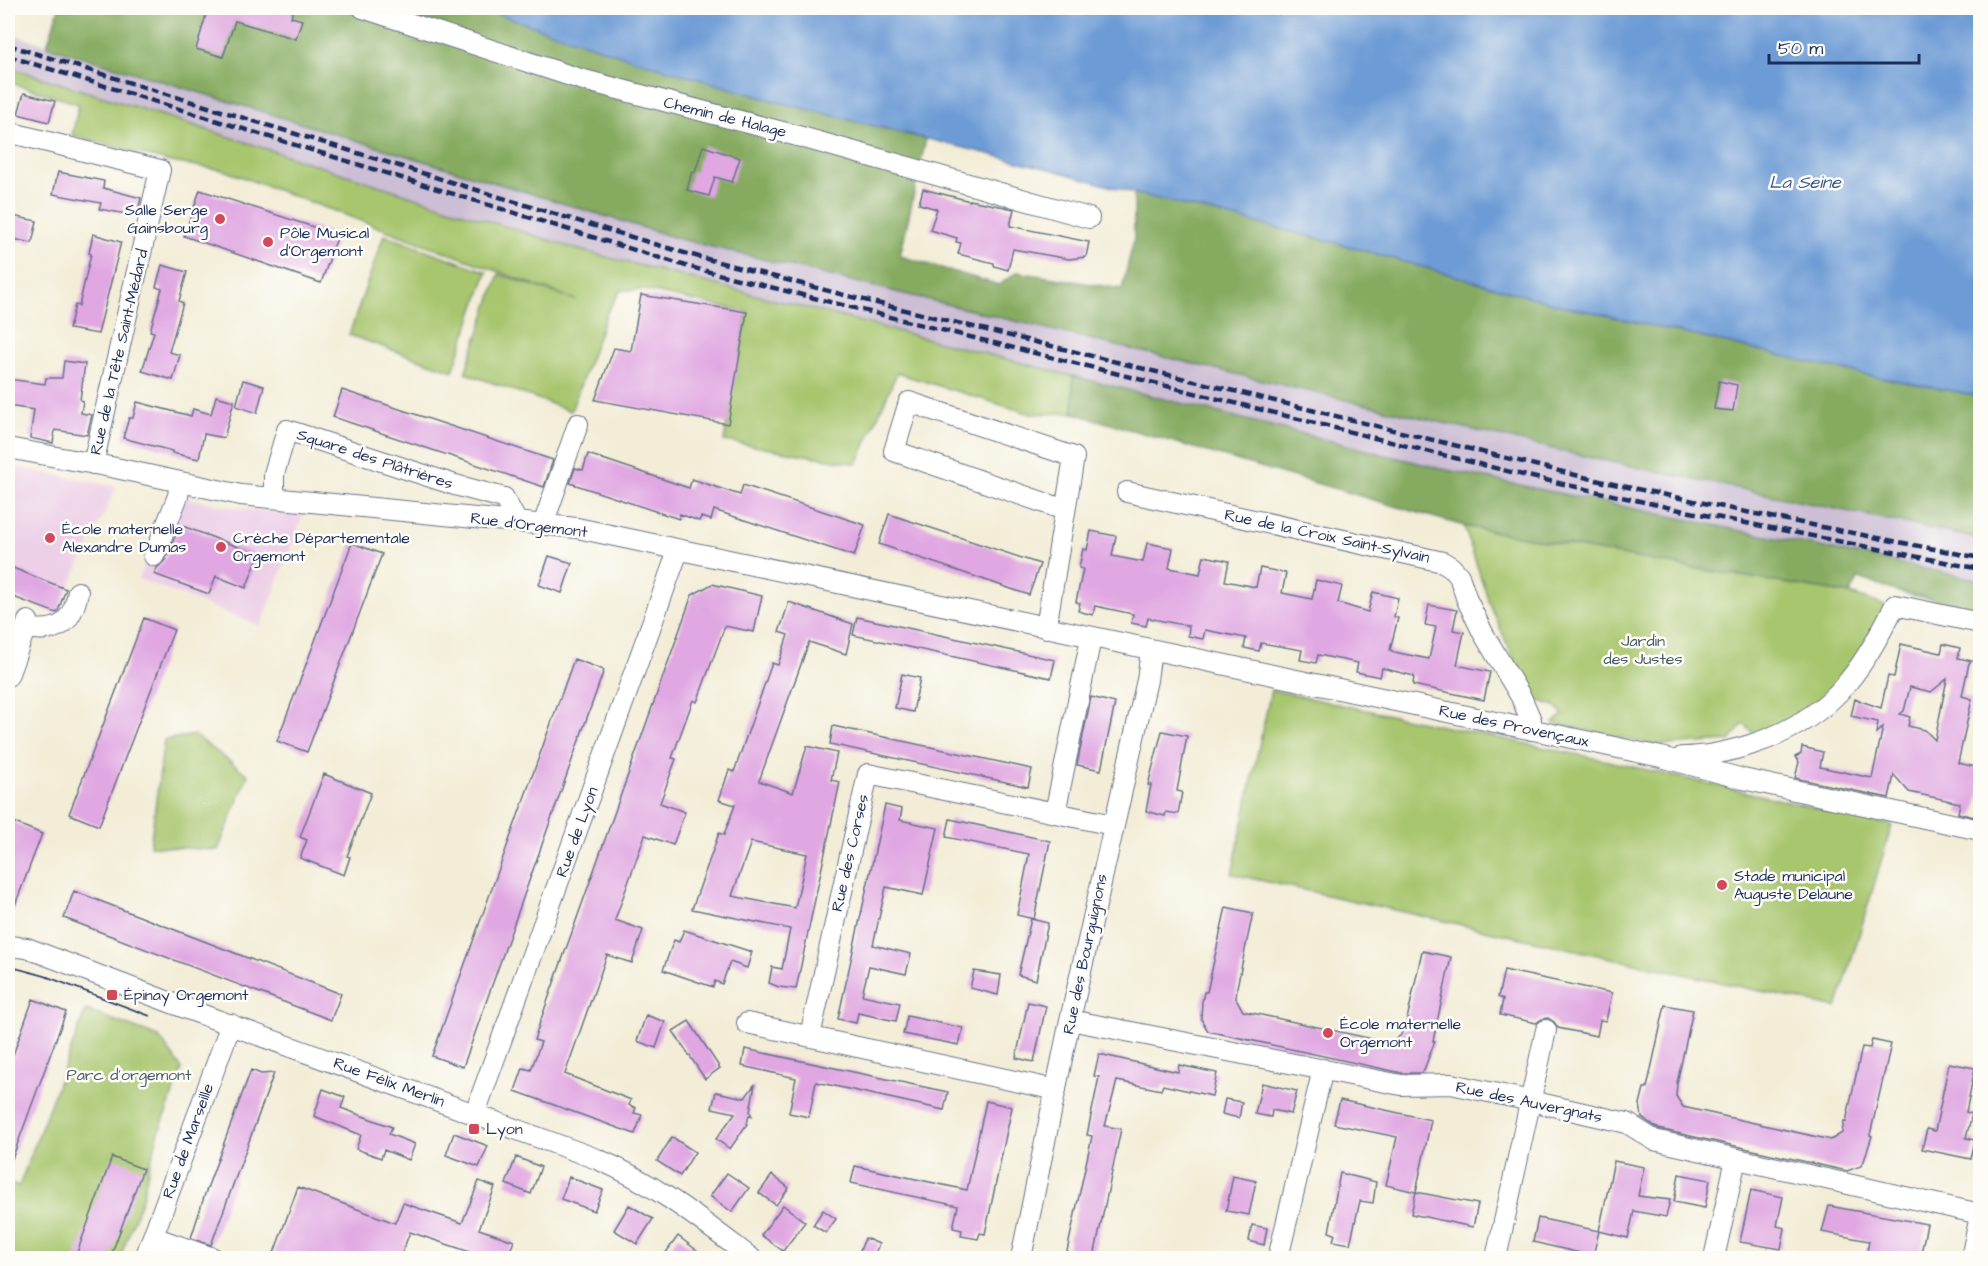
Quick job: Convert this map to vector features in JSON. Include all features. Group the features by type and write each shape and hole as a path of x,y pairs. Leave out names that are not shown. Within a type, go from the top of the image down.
{"street":[{"name":"Chemin de Halage","path":"363,8 580,79 794,135 1089,218"},
{"name":"Rue de la Tête Saint-Médard","path":"8,132 160,170 93,464"},
{"path":"1046,628 1074,457 909,402 894,451 1065,510"},
{"path":"543,525 578,424"},
{"name":"Square des Plâtrières","path":"274,498 274,474 287,430 455,485 504,498 517,522"},
{"name":"Rue d'Orgemont","path":"8,448 241,495 577,528 1046,628"},
{"path":"154,556 178,496 180,482"},
{"name":"Rue de la Croix Saint-Sylvain","path":"1127,492 1443,562 1459,576 1467,600 1483,633 1521,697 1530,720 1531,730"},
{"name":"Rue de Lyon","path":"475,1113 678,551"},
{"path":"8,676 27,625 51,629 63,624 71,617 78,592"},
{"path":"1661,757 1701,757 1736,749 1769,739 1802,723 1836,695 1867,656 1895,605 1980,623"},
{"name":"Rue des Provençaux","path":"1046,628 1661,757 1754,782 1980,830"},
{"path":"1055,813 1091,638"},
{"name":"Rue des Bourguignons","path":"1021,1258 1070,1020 1152,650"},
{"name":"Rue des Corses","path":"810,1036 868,774 1113,825"},
{"name":"Rue Félix Merlin","path":"8,946 27,948 597,1159 638,1178 689,1211 751,1258"},
{"name":"Rue des Auvergnats","path":"1070,1020 1401,1085 1451,1084 1531,1101 1627,1123 1654,1140 1980,1215"},
{"path":"747,1023 1056,1090"},
{"name":"Rue de Marseille","path":"145,1258 231,1024"},
{"path":"1496,1258 1546,1030"},
{"path":"1278,1258 1323,1069"},
{"path":"1714,1258 1736,1159"},
{"path":"1971,1258 1980,1215"},
{"path":"153,1237 213,1258"}],"shaded area":[{"path":"8,33 680,239 1109,344 1592,458 1980,539 1980,609 1837,570 747,312 8,82"},
{"name":"École maternelle Alexandre Dumas","path":"8,465 117,487 58,614 9,595 8,598"},
{"name":"Crèche Départementale Orgemont","path":"171,495 236,508 303,515 261,626 139,579"}],"green space":[{"path":"59,8 483,8 770,100 926,139 900,256 999,285 1017,272 1122,289 1134,239 1134,193 1337,243 1552,303 1866,375 1980,396 1980,539 1592,458 1109,344 680,239 47,46"},
{"path":"8,67 579,250 1073,376 1073,413 1031,414 897,373 857,464 724,441 747,312 644,290 621,290 607,312 571,411 465,373 499,274 576,300 223,170 170,162 72,135 79,104 8,82"},
{"path":"384,235 487,272 453,371 349,335"},
{"path":"1073,376 1442,469 1980,580 1980,609 1898,592 1859,578 1850,594 1686,567 1464,526 1073,413"},
{"name":"Jardin des Justes","path":"1464,526 1686,567 1850,594 1889,607 1871,639 1819,705 1760,738 1743,724 1730,741 1667,745 1634,741 1553,723 1563,715 1555,706 1533,699 1489,602"},
{"path":"1271,690 1599,759 1892,825 1837,1008 1232,874"},
{"path":"194,735 248,775 218,850 150,846 164,740"},
{"name":"Parc d'orgemont","path":"86,1010 159,1037 182,1069 158,1135 143,1195 120,1258 8,1258 8,1183 19,1186"}],"water":[{"name":"La Seine","path":"479,8 1980,8 1980,396 1866,375 1552,303 1337,243 770,100 638,61"}],"building":[{"path":"206,8 294,8 291,17 302,20 296,39 235,21 223,57 196,49 207,12"},
{"path":"24,93 55,101 49,122 18,114"},
{"path":"703,146 740,158 732,182 715,177 709,196 687,190"},
{"path":"58,172 104,181 103,188 141,198 137,216 99,209 101,203 53,194"},
{"path":"923,189 1014,209 1010,226 1089,242 1086,257 1069,259 1013,249 1008,270 994,266 994,263 958,254 961,243 956,242 957,238 930,230 937,209 919,204"},
{"name":"Pôle Musical d'Orgemont","path":"200,190 338,235 321,283 184,236"},
{"path":"12,216 37,221 32,243 8,238"},
{"path":"93,234 121,242 98,334 69,329 75,305 79,306 91,254 89,253"},
{"path":"162,265 187,272 179,301 183,303 169,352 180,355 173,380 142,371 154,332 150,331 162,289 156,287"},
{"path":"641,295 747,312 728,424 595,400 614,348 631,351"},
{"path":"64,361 85,364 80,400 83,401 81,413 92,415 87,435 55,430 53,443 30,438 34,410 8,406 8,379 45,384 46,378 62,378"},
{"path":"243,380 264,386 257,413 236,406"},
{"path":"1719,381 1737,385 1733,411 1714,409"},
{"path":"342,390 553,460 544,487 333,417"},
{"path":"216,396 234,401 224,438 204,434 199,459 123,438 129,418 133,418 137,402 191,416 193,409 211,414"},
{"path":"588,454 689,488 692,479 740,495 743,485 865,525 854,556 714,510 711,520 701,517 699,521 680,514 679,519 570,483 575,468 583,470"},
{"path":"889,514 1040,564 1029,595 879,544"},
{"path":"180,525 259,555 246,588 216,576 209,594 154,574 165,560"},
{"path":"1091,531 1116,536 1112,556 1143,562 1147,543 1173,548 1169,568 1200,574 1204,556 1229,561 1225,581 1256,587 1260,568 1286,573 1282,593 1312,599 1316,580 1342,586 1338,603 1368,612 1373,592 1398,598 1394,617 1398,618 1390,650 1394,652 1429,659 1436,627 1425,625 1429,605 1457,610 1453,630 1464,632 1457,665 1490,672 1484,700 1413,685 1414,676 1382,668 1380,677 1356,672 1358,663 1318,655 1316,663 1300,660 1302,650 1261,643 1259,651 1244,648 1246,638 1205,630 1203,639 1188,636 1189,626 1148,618 1146,626 1131,623 1133,614 1095,606 1093,615 1078,611 1080,603 1076,602 1083,569 1079,568 1083,549 1087,550"},
{"path":"352,543 382,554 307,752 277,741"},
{"path":"549,556 572,563 562,593 539,585"},
{"path":"8,566 66,589 58,611 56,613 8,595"},
{"path":"712,584 762,596 754,632 725,626 697,702 693,700 672,758 676,759 660,803 685,812 673,845 645,835 615,920 643,930 632,963 607,955 565,1074 631,1100 629,1105 636,1108 634,1113 642,1115 635,1134 515,1091 523,1068 531,1070 541,1042 534,1040 540,1022 692,595"},
{"path":"789,602 853,624 846,654 809,642 759,781 793,793 807,746 837,753 831,780 840,782 796,989 769,983 772,967 782,969 790,929 692,909 719,833 724,835 735,805 719,800 729,770 734,772 772,663 778,665 788,635 779,632","holes":["751,842 807,854 795,908 732,896"]},
{"path":"857,617 1055,660 1051,678 853,635"},
{"path":"144,618 174,630 99,826 69,814"},
{"path":"1901,644 1941,653 1943,644 1960,648 1958,658 1972,661 1969,663 1962,696 1972,699 1958,763 1980,768 1980,793 1974,817 1958,813 1960,803 1909,792 1894,775 1889,798 1795,778 1799,762 1795,757 1801,754 1802,747 1823,752 1820,767 1872,778 1883,727 1876,733 1878,722 1851,716 1855,699 1881,708 1888,676 1894,677","holes":["1947,679 1935,740 1925,730 1908,726 1910,717 1900,714 1904,711 1910,687 1931,692"]},
{"path":"574,659 604,670 463,1067 432,1056"},
{"path":"902,674 920,678 913,712 895,708"},
{"path":"1091,697 1115,703 1101,770 1077,765"},
{"path":"833,726 1032,769 1028,787 830,744"},
{"path":"1162,731 1187,736 1177,791 1182,792 1178,814 1166,812 1165,816 1146,811 1151,785 1148,785"},
{"path":"324,774 371,793 347,856 350,857 344,875 300,858 307,840 300,837"},
{"path":"885,805 902,809 900,820 938,828 923,895 886,887 873,945 911,954 906,974 869,966 862,995 900,1003 896,1021 858,1013 856,1023 838,1019"},
{"path":"950,819 1050,841 1034,919 1017,915 1029,854 946,837"},
{"path":"8,820 42,834 9,921 8,921"},
{"path":"74,891 341,994 331,1020 64,918"},
{"path":"1226,907 1253,913 1237,987 1236,998 1243,1011 1391,1043 1401,1035 1404,1024 1406,1024 1422,951 1451,957 1433,1041 1435,1041 1424,1070 1421,1073 1402,1073 1208,1031 1201,1019 1202,1002 1204,992 1207,992"},
{"path":"1031,919 1048,923 1036,980 1018,975"},
{"path":"684,930 752,952 747,968 730,962 722,984 715,981 713,987 663,970 674,940 679,942"},
{"path":"1504,970 1612,993 1606,1021 1600,1020 1597,1036 1558,1028 1548,1018 1536,1023 1500,1015 1503,999 1498,997"},
{"path":"974,971 1001,975 998,995 970,988"},
{"path":"33,999 66,1012 9,1167 8,1069"},
{"path":"1028,1002 1046,1006 1034,1062 1016,1058"},
{"path":"1665,1005 1693,1010 1677,1083 1676,1096 1683,1107 1831,1140 1842,1133 1844,1121 1846,1122 1862,1047 1870,1048 1872,1040 1891,1044 1870,1135 1872,1136 1861,1166 1847,1171 1659,1129 1642,1118 1640,1104 1644,1088 1647,1088"},
{"path":"646,1015 665,1022 656,1048 637,1041"},
{"path":"907,1016 963,1028 959,1045 903,1034"},
{"path":"689,1021 720,1068 705,1079 673,1031"},
{"path":"745,1049 948,1092 944,1110 816,1082 809,1117 789,1113 796,1078 742,1066"},
{"path":"1099,1054 1178,1072 1179,1065 1217,1073 1212,1096 1163,1085 1161,1090 1117,1081 1105,1126 1121,1129 1094,1257 1070,1258 1071,1253 1067,1251 1092,1136 1087,1135 1099,1077 1094,1076"},
{"path":"1949,1063 1975,1068 1966,1112 1972,1114 1966,1138 1975,1140 1971,1159 1922,1149 1927,1129 1935,1131"},
{"path":"251,1070 261,1074 274,1073 211,1245 191,1238"},
{"path":"1262,1083 1297,1091 1291,1114 1272,1110 1271,1117 1255,1114"},
{"path":"755,1084 750,1112 752,1116 749,1115 747,1124 730,1149 716,1139 735,1113 712,1108 716,1092 745,1098"},
{"path":"323,1089 345,1097 341,1108 392,1127 389,1134 415,1144 409,1160 384,1150 381,1158 356,1149 361,1135 314,1116"},
{"path":"1225,1099 1242,1102 1239,1118 1222,1114"},
{"path":"1340,1100 1431,1120 1416,1192 1386,1185 1397,1137 1334,1124"},
{"path":"986,1101 1012,1107 985,1234 980,1233 978,1239 961,1236 962,1230 953,1228 958,1206 851,1183 855,1166 967,1190"},
{"path":"454,1133 488,1146 479,1167 446,1155"},
{"path":"672,1137 695,1152 680,1176 657,1161"},
{"path":"112,1157 143,1169 110,1258 75,1258"},
{"path":"516,1157 541,1167 531,1194 506,1184"},
{"path":"1614,1161 1644,1167 1638,1196 1670,1200 1666,1217 1634,1211 1628,1238 1599,1231"},
{"path":"727,1173 749,1188 732,1212 710,1196"},
{"path":"1340,1173 1376,1182 1373,1203 1360,1201 1350,1244 1333,1241 1335,1234 1329,1232"},
{"path":"1679,1174 1710,1180 1705,1208 1674,1202"},
{"path":"772,1175 789,1188 776,1205 759,1193"},
{"path":"1233,1176 1256,1181 1249,1215 1226,1211"},
{"path":"569,1177 603,1190 594,1211 561,1199"},
{"path":"479,1181 495,1187 479,1229 514,1241 507,1258 488,1258 410,1232 400,1258 291,1258 274,1253 298,1187 395,1223 403,1203 462,1223"},
{"path":"1751,1190 1783,1197 1777,1226 1785,1228 1781,1249 1740,1242"},
{"path":"1416,1192 1478,1204 1473,1227 1411,1214"},
{"path":"629,1205 653,1219 637,1244 614,1230"},
{"path":"783,1205 805,1222 783,1251 761,1235"},
{"path":"1829,1206 1927,1224 1920,1258 1866,1258 1869,1241 1822,1232"},
{"path":"823,1210 836,1219 826,1233 813,1225"},
{"path":"1538,1218 1599,1231 1593,1256 1533,1242"},
{"path":"1252,1225 1267,1228 1264,1245 1249,1241"},
{"path":"678,1236 707,1258 662,1258"},
{"path":"865,1238 879,1244 873,1258 857,1258"}],"tram line":[{"path":"8,966 45,976 150,1016"}],"railway":[{"path":"8,45 688,254 844,295 1604,482 1980,558"},
{"path":"8,56 686,266 1523,475 1680,510 1980,569"}],"place":[{"name":"Salle Serge Gainsbourg","path":"220,219"},
{"name":"Pôle Musical d'Orgemont","path":"268,242"},
{"name":"École maternelle Alexandre Dumas","path":"50,538"},
{"name":"Crèche Départementale Orgemont","path":"221,547"},
{"name":"Stade municipal Auguste Delaune","path":"1722,885"},
{"name":"Épinay Orgemont","path":"112,995"},
{"name":"École maternelle Orgemont","path":"1328,1033"},
{"name":"Lyon","path":"474,1129"}]}
